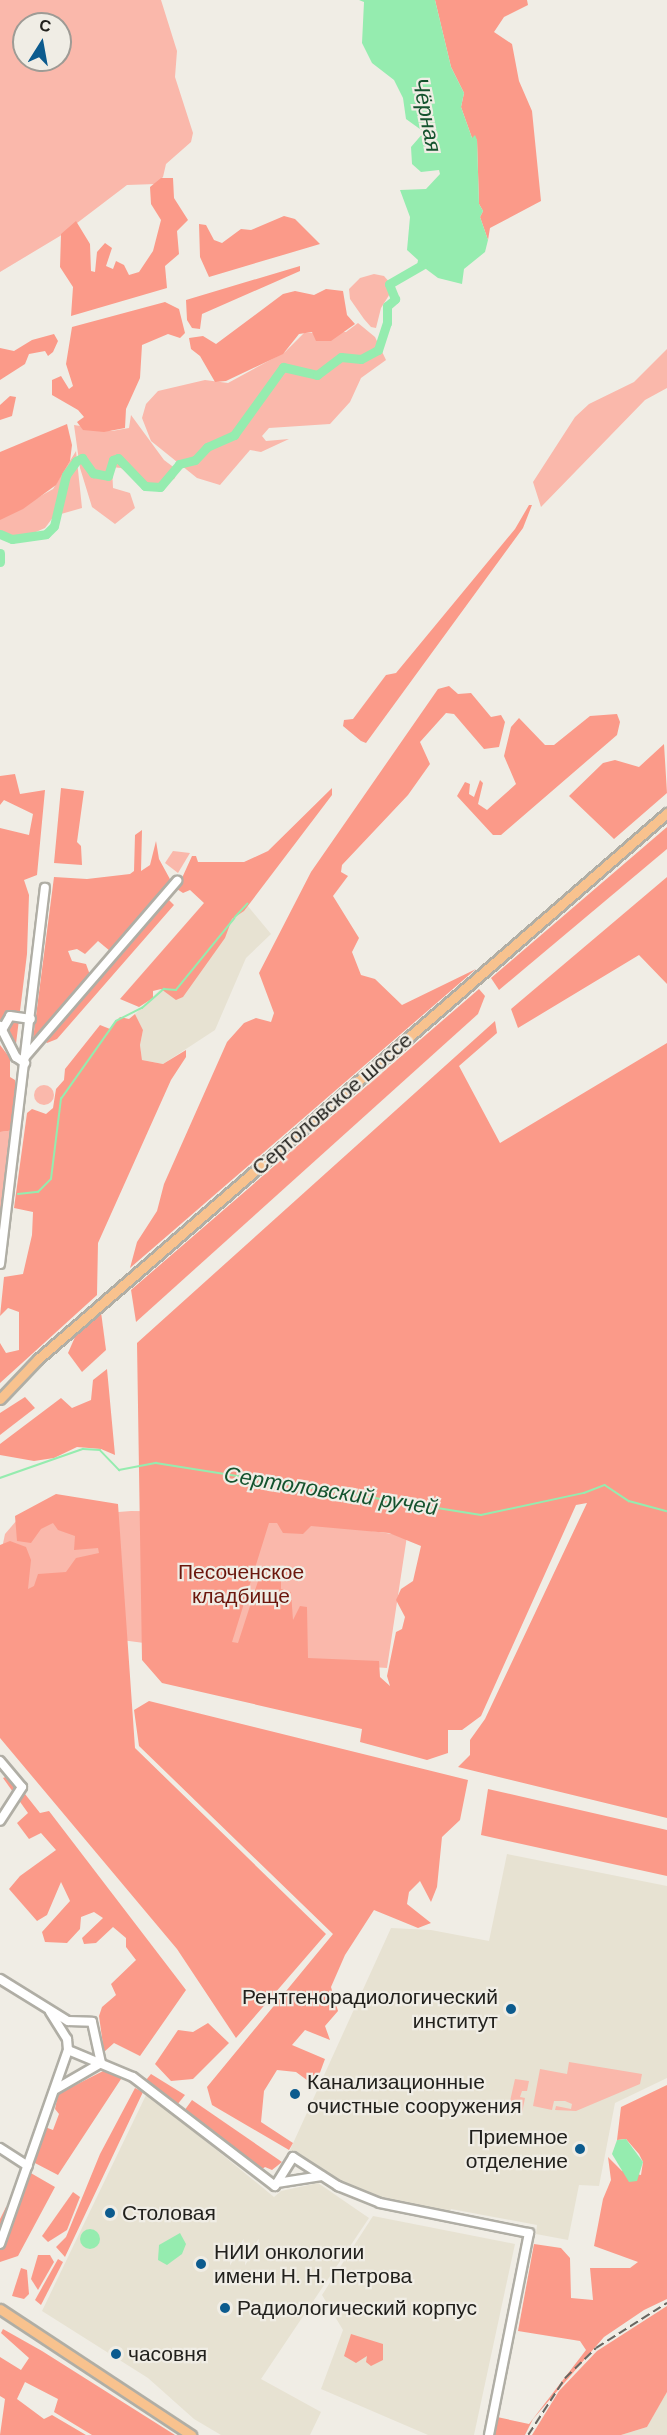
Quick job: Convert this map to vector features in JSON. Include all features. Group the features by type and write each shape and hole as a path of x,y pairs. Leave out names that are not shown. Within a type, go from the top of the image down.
{"main road":[{"name":"Сертоловское шоссе","path":"0,1398 38,1359 667,813"},
{"path":"0,2309 190,2435"}],"street":[{"path":"25,1060 177,881"},
{"path":"0,1264 45,888"},
{"path":"25,1060 16,1057 1,1028 10,1016 31,1019"},
{"path":"0,1761 22,1787 0,1821"},
{"path":"0,1979 50,2012 68,2021 92,2022 101,2063"},
{"path":"0,2244 68,2050 67,2039 50,2012"},
{"path":"68,2050 133,2077 275,2186 277,2183 321,2176"},
{"path":"56,2089 101,2063"},
{"path":"0,2148 28,2166"},
{"path":"277,2183 293,2157 321,2176 380,2203 528,2234 489,2435"}],"shaded area":[{"path":"247,905 271,934 246,958 215,1030 163,1064 142,1060 140,1045 143,1030 135,1014"},
{"name":"Рентгенорадиологический институт","path":"507,1854 667,1886 667,2078 615,2103 599,2186 579,2185 568,2240 536,2234 537,2225 451,2209 449,2213 381,2198 341,2181 290,2150 391,1928 431,1930 489,1941"},
{"name":"НИИ онкологии имени Н. Н. Петрова","path":"147,2093 274,2197 281,2191 318,2183 369,2218 261,2379 321,2412 310,2435 221,2435 194,2419 148,2378 42,2311"},
{"path":"373,2216 515,2244 474,2435 428,2435 321,2389 343,2330 322,2295"},
{"path":"667,2392 667,2435 621,2435 647,2427"}],"green space":[{"path":"0,0 161,0 177,51 175,77 193,133 191,142 166,164 163,177 156,184 127,185 60,236 0,272"},
{"path":"435,0 527,0 528,5 504,17 494,32 512,44 519,81 532,111 541,201 490,228 488,240 480,217 483,211 479,204 477,140 472,138 461,107 464,93 451,67"},
{"path":"161,178 173,178 174,198 188,220 177,231 179,254 165,266 167,288 71,316 73,287 60,267 61,234 76,221 90,244 91,271 95,272 97,252 105,243 112,248 106,266 113,269 116,261 124,265 129,275 139,272 153,251 161,220 151,204 150,187"},
{"path":"284,216 295,219 320,244 209,277 200,257 199,224 206,225 214,240 222,243 241,229 251,230"},
{"path":"300,266 300,271 202,314 200,329 192,328 187,320 186,300"},
{"path":"374,274 384,276 390,283 391,292 381,308 376,328 371,327 350,299 349,289 360,278"},
{"path":"326,289 343,291 347,315 355,324 331,341 316,341 312,332 299,334 283,354 226,381 215,382 200,356 191,349 189,338 203,336 216,344 283,294 295,291 314,295"},
{"path":"165,302 179,309 185,333 180,338 168,334 142,345 140,378 126,409 125,428 104,432 83,430 77,422 84,417 78,410 52,395 52,380 61,376 69,389 73,386 66,364 72,327"},
{"path":"358,323 375,337 386,360 361,378 350,402 330,424 269,428 262,436 266,441 289,439 261,452 250,450 220,485 197,478 151,441 142,418 146,404 158,391 205,380 228,383 285,352 304,333 346,332"},
{"path":"54,334 58,341 53,352 48,356 45,351 29,354 25,364 0,380 0,348 14,351 32,340"},
{"path":"667,349 667,388 645,400 541,507 533,482 575,417 589,404 634,382"},
{"path":"10,396 16,397 12,416 0,420 0,405"},
{"path":"131,415 164,460 176,469 175,478 163,488 153,490 121,468 112,467 113,488 130,493 135,508 115,524 92,507 80,468 74,425 112,431 129,428"},
{"path":"67,424 72,445 70,461 56,485 23,509 0,520 0,452"},
{"path":"76,451 82,508 54,516 45,528 29,535 13,537 0,531 0,519 53,489"},
{"path":"529,505 532,505 523,528 366,743 361,741 343,726 344,720 353,719 386,675 396,673 515,529"},
{"path":"449,686 458,694 471,693 491,717 501,715 505,722 499,747 484,749 454,714 446,713 420,742 430,764 408,795 342,865 341,872 348,876 333,896 359,938 352,952 361,975 375,979 402,1005 476,969 130,1268 137,1242 157,1211 164,1184 227,1042 244,1023 256,1018 271,1022 274,1013 259,973 311,872 438,689"},
{"path":"617,714 620,722 617,735 501,835 493,835 457,796 465,782 470,784 469,794 474,797 480,780 483,783 478,804 487,810 516,784 504,756 511,727 519,718 545,745 554,745 590,716"},
{"path":"664,744 667,793 614,839 569,796 603,763 615,760 639,767"},
{"path":"15,774 20,794 45,790 37,875 24,880 29,895 27,954 15,1052 0,1019 0,828 29,835 33,814 4,800 0,805 0,776"},
{"path":"61,788 84,791 77,842 81,846 82,865 54,863"},
{"path":"332,788 332,795 244,911 232,919 225,938 183,997 176,1000 161,989 153,991 153,998 139,1007 120,999 204,903 190,890 183,893 177,889 192,856 196,856 198,862 244,862 268,851"},
{"path":"667,827 667,849 499,990 491,978"},
{"path":"142,830 141,871 150,865 156,841 159,859 171,881 110,951 98,941 85,954 77,949 68,951 72,961 86,964 90,975 33,1039 54,877 87,879 130,874 134,871 135,835"},
{"path":"173,851 190,853 178,873 165,863"},
{"path":"667,877 667,984 639,955 518,1028 511,1009"},
{"path":"171,894 169,900 174,905 57,1039 47,1043 44,1040"},
{"path":"479,989 485,996 478,1014 136,1322 131,1290"},
{"path":"135,1014 143,1030 140,1045 142,1060 163,1064 186,1050 186,1057 171,1080 98,1243 97,1295 0,1383 0,1343 6,1353 19,1350 19,1312 8,1308 0,1316 4,1277 23,1274 32,1235 33,1212 14,1208 27,1113 32,1109 46,1114 53,1108 56,1089 64,1080 65,1069 100,1025 110,1029 120,1017 129,1019"},
{"path":"495,1021 497,1033 459,1066 500,1143 667,1043 667,1818 458,1767 470,1755 470,1740 485,1719 587,1503 576,1505 481,1716 462,1730 448,1730 448,1753 427,1760 360,1742 362,1729 162,1683 142,1660 137,1343","holes":["269,1523 277,1523 283,1533 303,1534 311,1526 389,1533 421,1546 413,1581 401,1589 396,1600 405,1617 402,1629 396,1632 387,1676 390,1686 380,1677 379,1661 308,1658 307,1607 300,1606 293,1620 291,1592 281,1589 281,1580 288,1574 286,1569 267,1568 261,1572 238,1643 232,1642"]},
{"path":"0,1045 10,1058 10,1077 15,1080 15,1130 0,1132"},
{"path":"44,1085 51,1088 54,1095 51,1102 44,1105 37,1102 34,1095 37,1088"},
{"path":"15,1130 0,1216 0,1132"},
{"path":"101,1312 106,1350 82,1372 68,1353 75,1337"},
{"path":"107,1369 115,1455 101,1449 77,1447 54,1458 34,1461 0,1455 0,1444 61,1398 72,1408 91,1400 93,1380"},
{"path":"25,1397 35,1408 0,1435 0,1413"},
{"path":"56,1494 118,1504 135,1748 326,1934 236,2038 177,1949 0,1738 0,1545 10,1541 26,1547 31,1560 28,1589 34,1586 38,1574 66,1572 76,1558 99,1553 98,1548 74,1550 75,1536 58,1530 53,1523 41,1529 31,1543 17,1541 15,1516"},
{"name":"Песоченское кладбище","path":"131,1511 237,1512 407,1536 387,1668 281,1661 0,1624 1,1553 5,1534 17,1520"},
{"path":"149,1701 468,1780 460,1820 442,1837 437,1887 431,1902 420,1881 409,1892 407,1904 431,1923 418,1928 374,1910 345,1955 331,1987 338,2011 325,2026 330,2040 305,2030 292,2045 325,2059 315,2086 296,2072 277,2070 264,2091 261,2122 293,2143 289,2150 212,2105 207,2087 333,1934 139,1746 134,1710"},
{"path":"10,1775 40,1813 49,1811 186,1990 140,2056 114,2043 104,2052 99,2016 102,2007 116,1995 111,1984 136,1960 126,1947 126,1938 113,1927 96,1943 84,1944 82,1938 103,1918 94,1912 81,1917 80,1929 67,1943 45,1942 42,1932 70,1901 61,1882 47,1915 37,1921 9,1889 20,1876 56,1850 41,1833 29,1839 17,1823 28,1813 3,1778"},
{"path":"488,1789 667,1830 667,1876 481,1835"},
{"path":"208,2023 229,2043 193,2079 171,2081 155,2064 178,2030 193,2032"},
{"path":"569,2062 642,2074 640,2084 576,2111 555,2110 556,2106 571,2109 572,2104 565,2101 554,2101 552,2110 533,2106 540,2069 567,2074"},
{"path":"109,2068 123,2076 58,2175 33,2162 45,2127 53,2130 59,2114 55,2109 58,2094"},
{"path":"151,2074 185,2095 177,2105 146,2080"},
{"path":"515,2079 529,2081 527,2091 522,2091 520,2097 525,2098 522,2113 508,2110"},
{"path":"667,2085 667,2299 644,2310 604,2337 533,2419 525,2435 493,2435 497,2417 529,2424 586,2350 580,2341 518,2331 534,2244 561,2248 570,2258 571,2298 593,2300 590,2268 630,2268 638,2262 594,2246 603,2199 611,2180 608,2157 622,2171 641,2175 643,2162 639,2154 626,2139 617,2140 621,2107"},
{"path":"135,2088 143,2092 65,2257 56,2247 66,2237 100,2154"},
{"path":"192,2100 282,2162 272,2170 265,2167 257,2173 184,2111"},
{"path":"29,2172 55,2187 18,2256 0,2262 0,2219 6,2207 12,2207 14,2193"},
{"path":"73,2192 80,2197 67,2230 48,2242 42,2236"},
{"path":"38,2255 50,2255 54,2262 38,2290 31,2279"},
{"path":"58,2259 63,2262 41,2305 35,2300"},
{"path":"21,2268 27,2270 29,2294 24,2299 12,2296"},
{"path":"667,2306 667,2392 647,2427 621,2435 532,2435 559,2391 597,2351"},
{"path":"3,2329 175,2435 92,2435 54,2412 58,2399 25,2382 17,2399 44,2419 52,2415 86,2435 0,2435 5,2399 0,2396 0,2357 21,2370 29,2358 1,2333"},
{"path":"351,2334 383,2344 383,2360 371,2366 366,2362 367,2356 356,2363 344,2356"}],"water":[{"path":"359,0 435,0 451,67 464,93 461,107 472,138 475,135 477,140 479,204 483,211 480,217 488,240 485,252 464,269 462,284 438,278 422,266 416,272 418,260 407,250 410,217 400,190 426,189 440,174 439,170 421,172 412,164 411,147 424,132 406,119 403,98 394,80 372,63 362,43 364,2"},
{"path":"626,2139 643,2162 637,2181 629,2182 612,2154 617,2140"},
{"path":"90,2229 97,2232 100,2239 97,2246 90,2249 83,2246 80,2239 83,2232"},
{"path":"180,2233 186,2244 182,2254 167,2265 158,2260 159,2245"}],"waterway":[{"name":"Чёрная","path":"0,534 12,539 46,534 54,526 66,475 76,461 82,458 93,473 108,476 113,460 118,458 145,486 160,487 179,464 195,460 207,447 234,435 283,367 317,375 341,357 361,359 378,350 387,323 387,306 395,299 389,284 423,264"},
{"name":"Чёрная","path":"0,553 0,562"},
{"path":"235,917 247,904"},
{"path":"18,1194 38,1192 51,1179 61,1099 116,1021 142,1008 164,989 176,990 234,919"},
{"name":"Сертоловский ручей","path":"0,1478 83,1449 100,1450 119,1470 156,1463 481,1515 584,1493 605,1485 629,1501 667,1511"}],"railway":[{"path":"528,2435 565,2378 596,2348 667,2303"}],"place":[{"name":"Рентгенорадиологический институт","path":"511,2009"},
{"name":"Канализационные очистные сооружения","path":"295,2094"},
{"name":"Приемное отделение","path":"580,2149"},
{"name":"Столовая","path":"110,2213"},
{"name":"НИИ онкологии имени Н. Н. Петрова","path":"201,2264"},
{"name":"Радиологический корпус","path":"225,2308"},
{"name":"часовня","path":"116,2354"}]}
